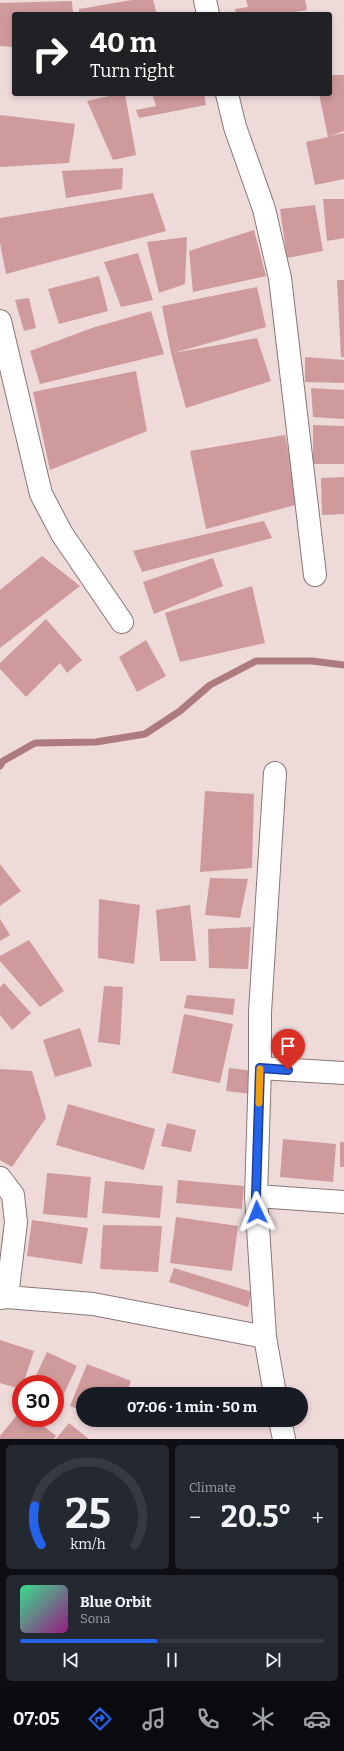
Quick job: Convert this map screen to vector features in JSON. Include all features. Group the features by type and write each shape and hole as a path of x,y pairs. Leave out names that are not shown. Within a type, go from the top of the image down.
{"street":[{"path":"205,0 208,12"},
{"path":"227,96 235,127 264,209 280,278 315,575"},
{"path":"0,321 41,494 62,534 122,622"},
{"path":"274,1387 265,1337 256,1196 260,1068 260,1012 275,774"},
{"path":"260,1068 344,1073"},
{"path":"0,1178 13,1195 16,1222 4,1297 93,1304 265,1337"},
{"path":"256,1196 344,1202"},
{"path":"281,1427 284,1439"}],"building":[{"path":"132,0 153,0 156,12 79,12 79,9"},
{"path":"246,0 305,0 307,10 295,12 236,12 235,9 248,7"},
{"path":"72,1 73,12 12,12 12,47 0,46 0,3"},
{"path":"332,75 344,75 344,131 330,136 344,133 344,179 315,185 306,142 328,137 319,96 332,96"},
{"path":"109,96 125,96 136,155 113,160 87,101"},
{"path":"153,96 204,96 206,105 139,118 136,110 156,106"},
{"path":"0,115 75,124 69,163 0,167"},
{"path":"123,168 122,189 66,198 62,171"},
{"path":"153,193 166,231 6,274 0,243 0,218"},
{"path":"323,199 344,199 344,238 327,241"},
{"path":"315,205 323,251 287,258 280,209"},
{"path":"254,230 266,276 193,292 189,251"},
{"path":"187,237 185,284 159,293 147,242"},
{"path":"138,253 153,300 121,307 104,262"},
{"path":"99,276 108,311 59,324 48,289"},
{"path":"337,280 344,280 344,357 341,357"},
{"path":"257,287 266,327 173,353 257,338 271,381 186,408 171,353 162,306"},
{"path":"29,298 36,328 24,331 15,300"},
{"path":"151,311 164,354 40,384 30,351 92,328"},
{"path":"305,357 344,360 344,383 305,382"},
{"path":"136,371 147,431 50,470 33,392"},
{"path":"311,388 344,390 344,419 313,417"},
{"path":"313,425 344,426 344,464 313,464"},
{"path":"285,435 299,504 206,529 190,451"},
{"path":"344,477 344,514 322,515 321,478"},
{"path":"264,521 272,538 142,572 133,551"},
{"path":"42,556 80,586 0,648 0,590"},
{"path":"213,558 223,586 154,614 143,582"},
{"path":"252,586 265,643 180,662 165,613"},
{"path":"46,619 82,660 67,673 60,663 26,697 0,669 0,663"},
{"path":"146,640 166,676 137,692 119,657"},
{"path":"205,791 254,794 252,868 200,872"},
{"path":"0,864 21,891 0,906"},
{"path":"210,878 248,879 240,918 205,915"},
{"path":"99,899 140,905 134,964 98,958"},
{"path":"190,905 196,961 160,961 156,910"},
{"path":"0,919 10,935 0,941"},
{"path":"251,927 248,969 209,968 208,929"},
{"path":"29,940 64,991 40,1007 0,961 0,956"},
{"path":"4,983 31,1013 12,1030 0,1015 0,987"},
{"path":"104,986 123,987 120,1045 98,1042"},
{"path":"187,995 235,999 233,1015 184,1008"},
{"path":"184,1014 233,1024 220,1083 172,1073"},
{"path":"80,1028 92,1066 55,1077 43,1040"},
{"path":"229,1068 254,1071 251,1094 226,1091"},
{"path":"0,1069 32,1071 46,1118 12,1167 0,1160"},
{"path":"68,1104 155,1129 144,1170 56,1145"},
{"path":"167,1123 196,1130 191,1152 161,1146"},
{"path":"283,1139 336,1144 333,1182 280,1177"},
{"path":"340,1142 344,1142 344,1167 340,1167"},
{"path":"47,1173 91,1177 87,1218 43,1214"},
{"path":"178,1180 244,1186 242,1209 176,1203"},
{"path":"105,1181 163,1186 160,1218 102,1213"},
{"path":"176,1217 238,1226 232,1271 170,1263"},
{"path":"32,1220 88,1228 82,1264 27,1256"},
{"path":"103,1225 162,1226 158,1272 100,1269"},
{"path":"174,1268 252,1292 248,1307 169,1282"},
{"path":"0,1340 34,1351 26,1375 12,1375 12,1386 0,1383"},
{"path":"47,1352 77,1366 64,1394 64,1375 36,1375"},
{"path":"87,1364 131,1381 129,1387 78,1387"},
{"path":"76,1391 76,1408 70,1406"},
{"path":"12,1421 12,1427 45,1427 56,1436 54,1439 0,1439 0,1436"},
{"path":"69,1423 89,1439 56,1439"}],"waterway":[{"path":"0,766 3,761 35,743 96,742 145,734 180,711 210,685 256,661 312,661 344,665"}],"slow traffic":[{"path":"259,1103 260,1069"}],"route":[{"path":"257,1212 256,1196 260,1068 288,1070"}]}
